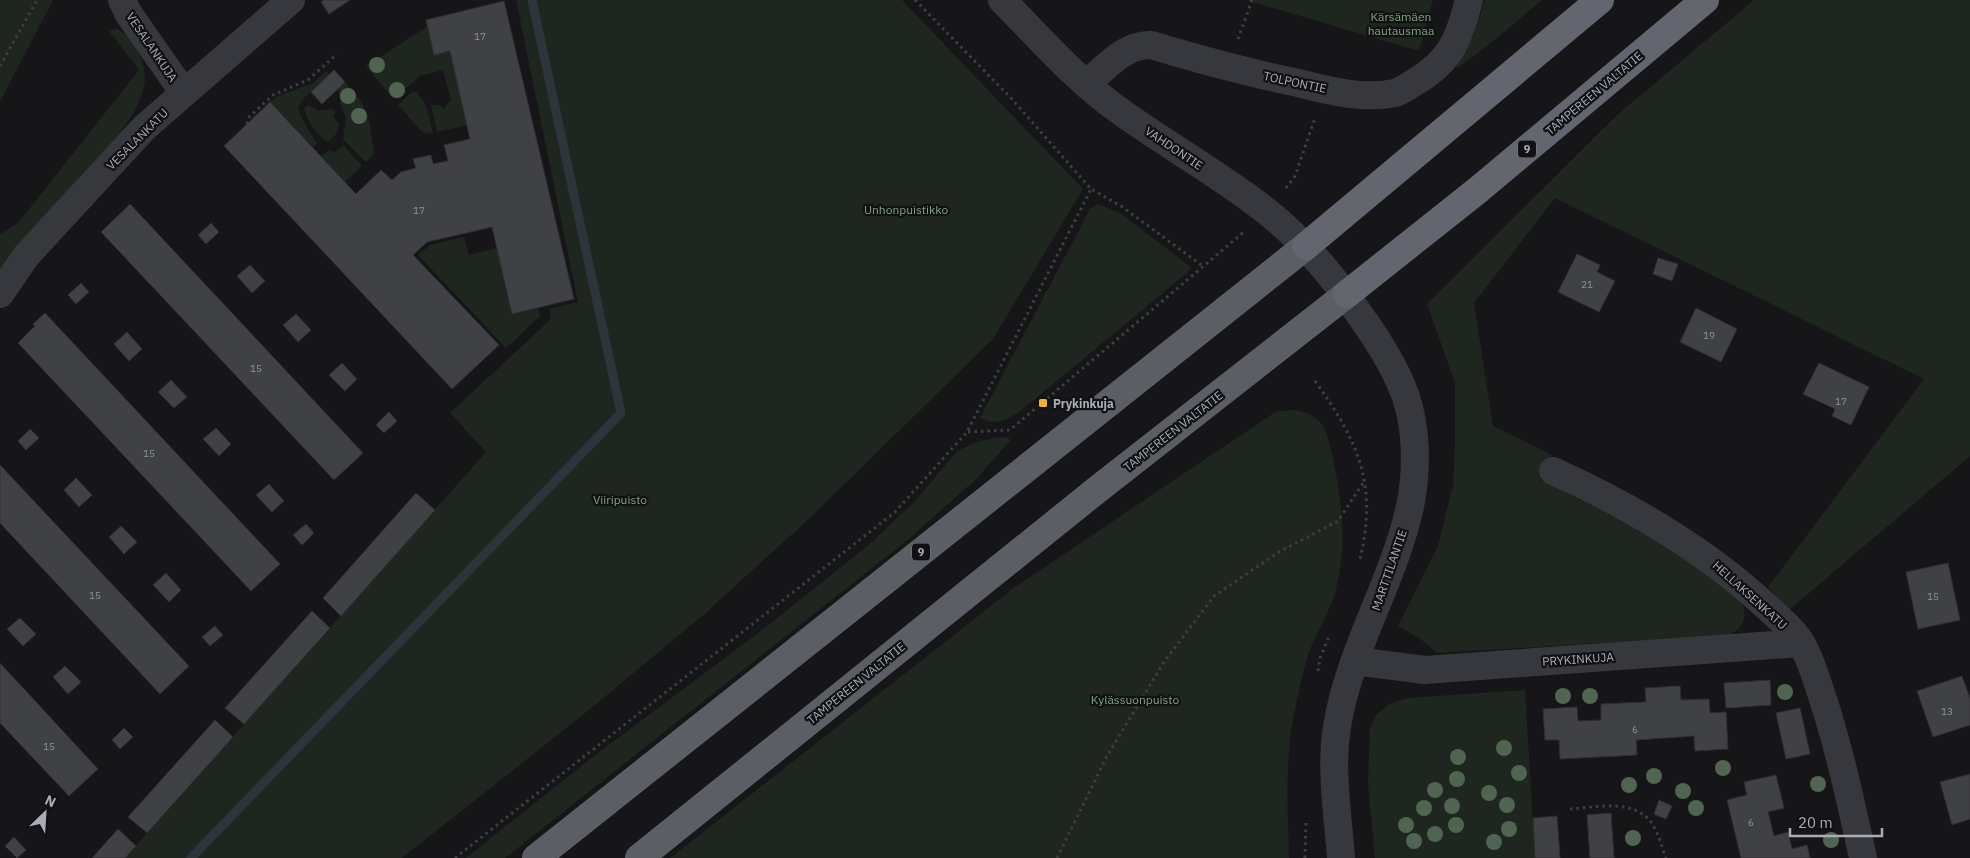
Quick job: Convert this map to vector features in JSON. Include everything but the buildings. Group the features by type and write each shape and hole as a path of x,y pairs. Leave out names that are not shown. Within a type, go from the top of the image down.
{"highway":[{"name":"9","path":"536,858 1306,246 1600,0"},
{"name":"TAMPEREEN VALTATIE","path":"639,858 1090,496 1478,190 1705,0"}],"street":[{"name":"VESALANKUJA","path":"122,0 128,13 184,93"},
{"name":"VESALANKATU","path":"0,294 26,256 144,128 291,0"},
{"name":"VAHDONTIE","path":"1002,0 1086,84 1116,109 1252,200 1306,246 1347,294"},
{"name":"TOLPONTIE","path":"1086,84 1119,55 1139,45 1150,45 1228,68 1325,89 1362,95 1396,93 1439,67 1462,28 1469,0"},
{"name":"MARTTILANTIE","path":"1341,858 1335,750 1337,726 1345,691 1355,661 1376,609 1408,516 1416,467 1411,417 1401,385 1390,360 1347,294"},
{"name":"HELLAKSENKATU","path":"1553,472 1577,482 1649,520 1716,564 1776,615 1801,643 1833,728 1863,858"},
{"name":"PRYKINKUJA","path":"1355,661 1425,670 1801,643"}],"path":[{"path":"0,66 37,0"},
{"path":"915,0 1010,97 1091,189 1121,206 1204,267 1010,430 967,432"},
{"path":"1228,68 1252,0"},
{"path":"247,124 248,118 273,95 308,80 337,54"},
{"path":"1295,176 1325,89"},
{"path":"455,858 894,512 967,432 1091,189"},
{"path":"1315,380 1349,434 1366,480 1366,520 1364,544 1359,564"},
{"path":"1057,858 1107,756 1164,662 1214,596 1279,552 1338,521 1366,480"},
{"path":"1317,675 1320,658 1332,631"},
{"path":"1570,808 1621,806 1638,810 1654,827 1666,858"},
{"path":"1305,858 1306,819"}],"green space":[{"path":"0,0 53,0 0,102"},
{"path":"516,0 902,0 1083,189 993,339 813,515 701,617 584,714 402,858 125,858 486,452 450,413 551,319 549,309 578,302"},
{"name":"Kärsämäen hautausmaa","path":"1246,0 1433,0 1419,51"},
{"path":"1485,0 1542,0 1458,68 1453,62 1473,36"},
{"path":"1754,0 1970,0 1970,456 1788,611 1768,587 1924,379 1555,198 1474,303 1493,426 1552,455 1540,480 1671,545 1742,603 1744,620 1734,632 1723,636 1437,653 1419,638 1398,626 1438,546 1453,484 1455,383 1427,304 1616,116"},
{"path":"428,26 434,55 450,51 467,125 437,132 431,105 439,105 444,109 451,100 443,70 420,76 393,99 366,66"},
{"path":"117,29 130,39 142,62 145,79 140,100 119,134 0,275 0,234 18,223 139,70 109,31"},
{"path":"326,71 330,74 304,98 298,108 302,119 317,144 313,147 270,102 278,96 313,83"},
{"path":"345,82 360,99 370,123 374,154 366,162 343,139 346,117 341,106 338,89"},
{"path":"412,92 417,92 426,105 433,132 426,134 421,131 398,105"},
{"path":"308,105 319,111 331,109 336,111 333,115 336,121 339,122 338,128 335,136 328,142 320,136 310,122 304,108"},
{"path":"343,145 362,166 345,182 321,156 330,150 335,152"},
{"path":"1098,204 1120,213 1191,267 1187,273 1018,413 999,422 991,422 980,418 1090,209"},
{"path":"464,237 469,255 497,248 512,314 538,308 540,316 506,348 418,255 430,245"},
{"name":"Kylässuonpuisto","path":"1294,410 1304,412 1318,420 1323,426 1329,441 1339,492 1342,545 1341,562 1334,596 1308,655 1292,726 1288,775 1289,858 670,858 1015,587 1277,411"},
{"path":"1006,437 1011,440 976,479 910,538 505,858 466,858 590,759 762,630 870,544 915,501 957,451 974,443"},
{"path":"1525,690 1535,858 1375,858 1368,784 1370,728 1377,714 1389,704 1408,698"}],"waterway":[{"path":"191,858 621,413 532,0"}],"place":[{"name":"Prykinkuja","path":"1043,403"}],"park label":[{"name":"Unhonpuistikko","path":"906,209"},
{"name":"Viiripuisto","path":"620,499"}]}
